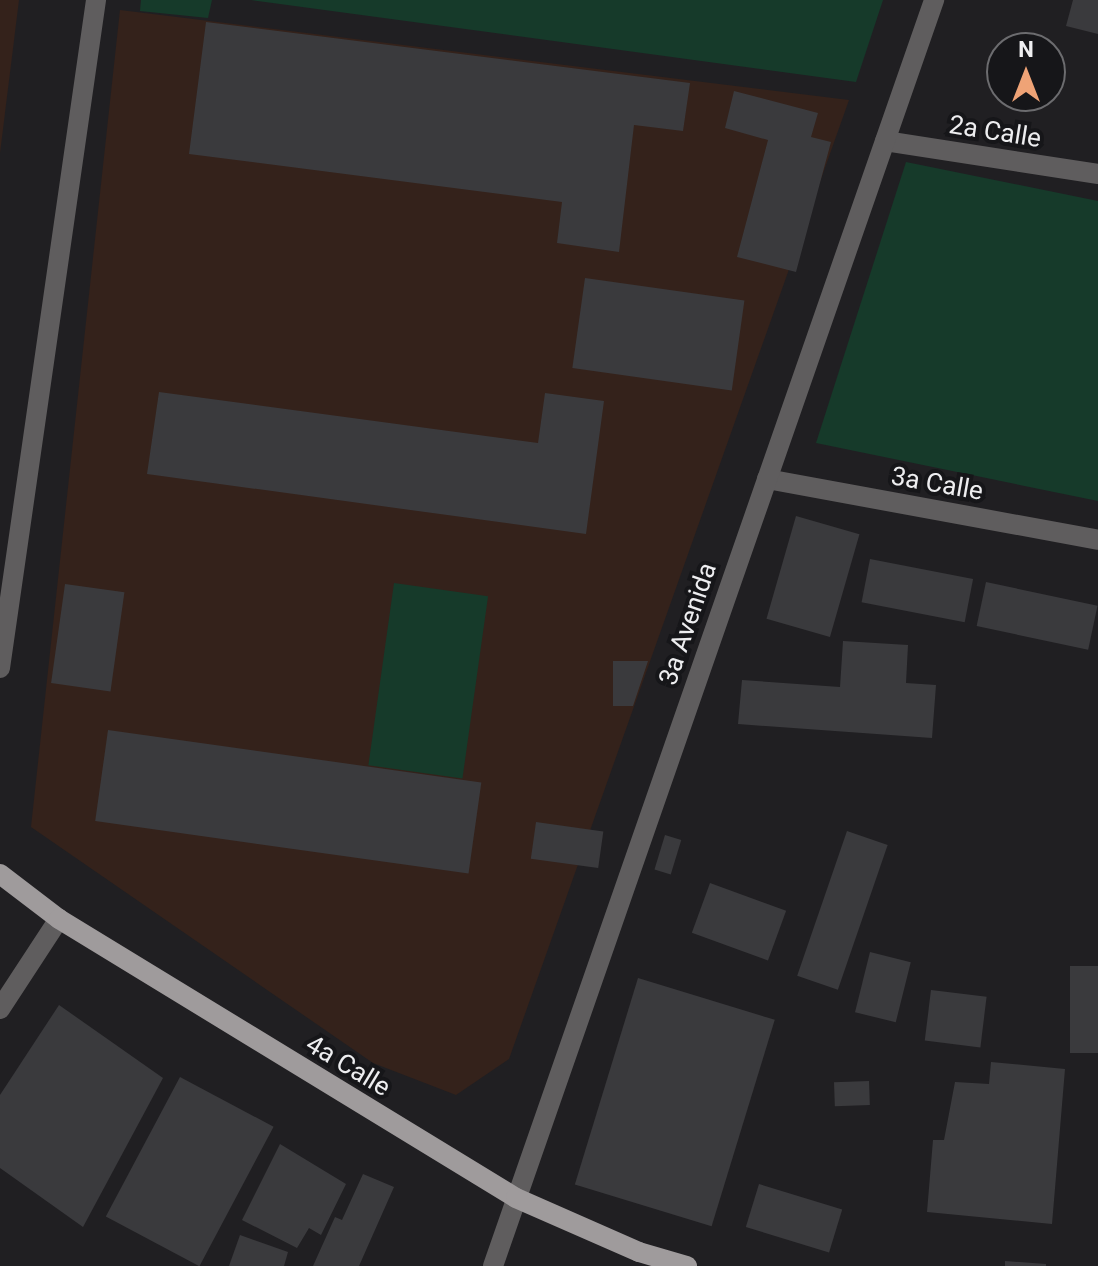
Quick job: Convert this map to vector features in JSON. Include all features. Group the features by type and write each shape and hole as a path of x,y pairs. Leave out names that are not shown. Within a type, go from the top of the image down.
{"main road":[{"name":"4a Calle","path":"0,874 59,919 516,1198 639,1252 687,1266"}],"street":[{"path":"0,668 96,0"},
{"name":"3a Avenida","path":"493,1266 934,0"},
{"name":"2a Calle","path":"885,141 1098,174"},
{"name":"3a Calle","path":"767,479 1098,540"},
{"path":"0,1009 59,919"}],"shaded area":[{"path":"0,0 19,0 0,153"},
{"path":"120,10 849,100 509,1059 456,1095 373,1063 31,827"}],"green space":[{"path":"141,0 212,0 208,18 140,11"},
{"path":"251,0 883,0 856,82"},
{"path":"906,162 1098,201 1098,501 816,443"},
{"path":"394,583 488,596 462,778 368,765"}],"building":[{"path":"1073,0 1098,0 1098,34 1066,26"},
{"path":"206,22 690,83 683,131 634,125 619,252 557,243 562,202 189,154"},
{"path":"734,91 818,113 811,137 831,142 796,272 737,257 768,140 725,128"},
{"path":"585,278 744,300 732,391 572,368"},
{"path":"159,392 538,443 545,393 604,401 586,534 147,474"},
{"path":"796,516 859,534 830,637 767,619"},
{"path":"870,559 973,579 965,622 862,602"},
{"path":"986,582 1098,606 1088,650 977,626"},
{"path":"65,584 124,592 110,691 51,683"},
{"path":"843,641 908,645 906,683 936,685 932,738 738,724 742,680 840,687"},
{"path":"613,661 648,661 633,706 613,706"},
{"path":"108,730 481,782 469,874 95,821"},
{"path":"536,822 603,831 598,868 531,859"},
{"path":"847,831 888,845 838,990 797,976"},
{"path":"665,835 681,840 671,874 654,869"},
{"path":"710,883 786,911 768,961 692,933"},
{"path":"870,952 911,962 896,1022 855,1012"},
{"path":"1070,966 1098,966 1098,1053 1070,1053"},
{"path":"638,978 775,1020 712,1226 575,1185"},
{"path":"931,990 987,997 980,1047 925,1041"},
{"path":"59,1005 163,1078 83,1227 0,1168 0,1095"},
{"path":"991,1062 1065,1069 1052,1224 927,1212 933,1140 944,1140 955,1082 989,1084"},
{"path":"180,1077 274,1127 200,1266 106,1217"},
{"path":"869,1081 870,1105 835,1106 834,1082"},
{"path":"280,1144 346,1184 321,1235 309,1228 297,1248 242,1220"},
{"path":"363,1174 394,1187 359,1266 313,1266 335,1217 342,1220"},
{"path":"759,1184 842,1209 829,1252 746,1227"},
{"path":"240,1235 288,1252 284,1266 229,1266"},
{"path":"1005,1261 1046,1264 1046,1266 1005,1266"}]}
